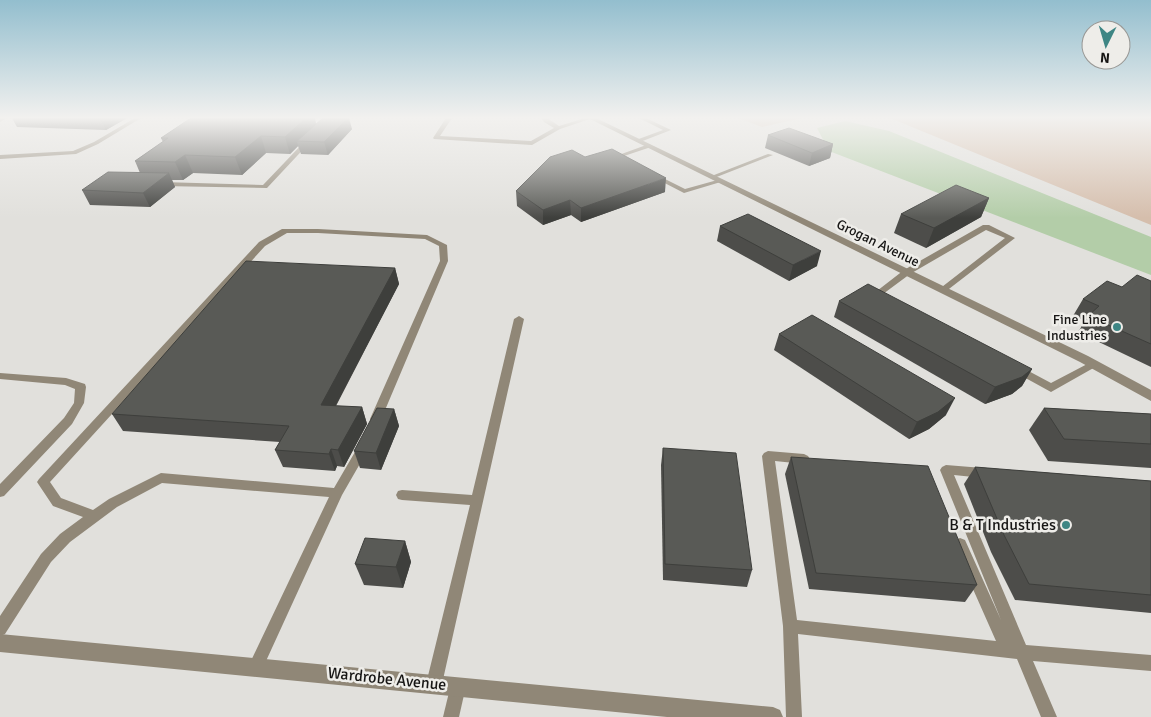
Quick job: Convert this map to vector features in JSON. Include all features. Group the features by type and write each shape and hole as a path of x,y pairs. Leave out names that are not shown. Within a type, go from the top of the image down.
{"street":[{"name":"Grogan Avenue","path":"660,151 1093,364 1151,396"},
{"name":"Wardrobe Avenue","path":"0,643 773,717"}],"lane":[{"path":"0,157 75,151"},
{"path":"150,183 265,187 299,151"},
{"path":"633,151 620,156 636,165"},
{"path":"652,174 684,192 770,155"},
{"path":"894,303 876,294 907,272 986,227 1011,238 942,290"},
{"path":"94,516 57,502 43,482 262,244 284,231 318,231 427,237 443,246 444,261 416,322 369,438 337,492 256,667"},
{"path":"434,684 519,319"},
{"path":"1008,364 1052,388 1093,364"},
{"path":"0,376 66,382 81,387 79,403 68,421 0,492"},
{"path":"794,717 790,626 768,456 817,460"},
{"path":"995,474 946,470 1014,651"},
{"path":"0,629 46,558 65,538 112,503 161,478 337,492"},
{"path":"402,495 477,500"},
{"path":"954,530 1049,717"},
{"path":"790,626 1014,651 1151,663"},
{"path":"451,717 458,686"}],"shaded area":[{"path":"830,151 940,151 1151,237 1151,275"},
{"path":"972,151 1151,151 1151,225"}],"building":[{"path":"149,151 242,151 235,157 185,155 175,162 135,161"},
{"path":"567,151 575,151 585,157 604,151 617,151 666,178 581,208 570,200 543,210 516,191 550,157"},
{"path":"108,172 169,173 143,193 82,190"},
{"path":"956,185 989,198 934,228 901,214"},
{"path":"748,214 821,251 793,265 720,226"},
{"path":"246,261 395,268 321,405 362,407 338,450 331,449 329,454 275,450 289,426 112,414"},
{"path":"1137,275 1151,281 1151,344 1088,316 1099,306 1083,299 1107,281 1122,287"},
{"path":"868,284 1032,369 1022,377 995,387 839,301"},
{"path":"812,315 955,398 938,412 917,422 779,334"},
{"path":"377,408 394,409 376,453 354,451"},
{"path":"1044,408 1151,414 1151,444 1064,439"},
{"path":"663,448 736,453 752,570 665,564"},
{"path":"791,457 928,466 977,585 816,573"},
{"name":"B & T Industries","path":"975,467 1151,481 1151,595 1029,584 1004,535"},
{"path":"365,538 405,541 396,567 355,564"}],"place":[{"name":"Fine Line Industries","path":"1117,327"},
{"name":"B & T Industries","path":"1066,525"}]}
